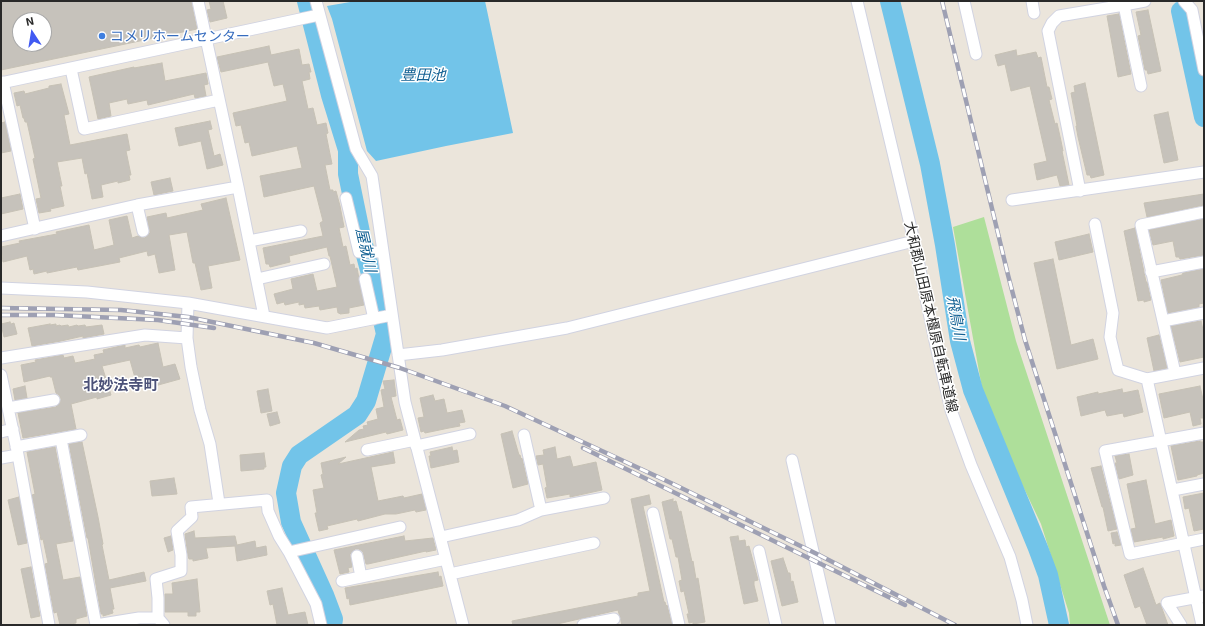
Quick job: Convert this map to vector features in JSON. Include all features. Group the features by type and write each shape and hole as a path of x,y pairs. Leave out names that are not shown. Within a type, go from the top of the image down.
{"street":[{"path":"198,1 264,316"},
{"path":"316,1 356,149 372,176 383,252 383,317"},
{"name":"大和郡山田原本橿原自転車道線","path":"857,1 914,241 951,410 990,512 1010,557 1022,600 1027,625"},
{"path":"964,1 976,54"},
{"path":"1032,1 1034,13"},
{"path":"1080,190 1048,31 1052,23 1059,16 1144,1"},
{"path":"1184,1 1192,10 1204,70"},
{"path":"1124,5 1141,86"},
{"path":"35,229 2,83 319,15"},
{"path":"71,69 84,129 219,100"},
{"path":"1012,200 1204,172"},
{"path":"1,236 137,205 238,187"},
{"path":"346,198 359,252 383,252"},
{"path":"137,205 143,231"},
{"path":"1175,374 1141,226 1204,212"},
{"path":"1095,224 1113,313 1110,337 1118,370 1147,379 1204,368"},
{"path":"249,241 300,231"},
{"path":"398,355 464,346 567,328 914,241"},
{"path":"1151,272 1204,262"},
{"path":"257,279 324,264"},
{"path":"365,279 383,317 398,355 405,402 463,625"},
{"path":"1,288 87,292 188,303 327,328 383,317"},
{"path":"188,303 187,338 191,367 200,410 210,444 218,504"},
{"path":"1163,321 1204,313"},
{"path":"1,358 145,335 187,338"},
{"path":"1,375 3,397 8,408 17,451 50,625"},
{"path":"1147,379 1184,543 1200,596 1202,625"},
{"path":"8,408 54,400"},
{"path":"1,432 12,429"},
{"path":"1204,433 1105,451 1130,554 1204,539"},
{"path":"367,450 470,434"},
{"path":"1,458 17,451 81,435"},
{"path":"524,435 541,510"},
{"path":"61,439 96,625 139,618 161,621 156,579 181,571 181,555 177,531 192,517 191,507 267,500 268,511 279,536 299,549 321,625"},
{"path":"792,460 830,625"},
{"path":"1173,490 1204,484"},
{"path":"441,537 518,520 541,510 604,498"},
{"path":"653,513 680,625"},
{"path":"299,549 400,527"},
{"path":"450,574 594,543"},
{"path":"759,551 776,625"},
{"path":"357,556 361,577"},
{"path":"342,581 446,559"},
{"path":"1181,625 1167,603 1200,596"},
{"path":"583,625 614,619"}],"green space":[{"path":"984,217 1016,341 1110,625 1070,625 1069,613 1041,524 999,436 982,388 953,227"}],"water":[{"name":"豊田池","path":"356,1 485,1 513,133 376,161 367,151 332,19 327,6"}],"building":[{"name":"コメリホームセンター","path":"1,1 191,1 197,29 1,70"},
{"path":"209,1 223,1 227,18 210,22 207,10 211,9"},
{"path":"1148,10 1161,71 1148,74 1147,70 1145,70 1138,36 1141,35 1136,12"},
{"path":"1119,14 1131,74 1118,77 1107,16"},
{"path":"269,46 271,55 299,49 302,65 309,64 311,72 309,72 310,79 302,81 308,109 313,108 317,125 326,123 328,133 326,134 332,164 325,165 330,190 333,190 333,192 336,191 344,227 339,228 343,247 346,246 350,265 354,264 355,269 357,268 364,305 349,308 349,313 338,313 337,307 320,310 319,306 305,308 304,304 299,305 299,302 285,305 284,302 277,304 274,294 293,289 291,279 313,274 317,291 337,287 327,247 289,256 290,262 270,267 269,264 266,264 263,248 323,236 320,223 323,221 314,186 264,197 260,176 302,168 297,146 252,156 249,142 245,143 241,125 236,126 233,113 287,101 283,84 274,86 268,62 221,72 217,57"},
{"path":"1016,50 1017,56 1036,52 1038,58 1041,57 1047,87 1049,87 1052,99 1049,100 1055,124 1057,123 1069,185 1060,186 1057,175 1037,180 1034,164 1047,161 1030,86 1011,91 1005,64 998,66 995,55"},
{"path":"162,63 165,81 206,73 208,84 204,85 206,96 195,98 194,94 148,105 147,100 128,104 127,99 109,103 111,116 98,119 89,77 134,67"},
{"path":"1085,83 1104,175 1091,178 1090,175 1087,175 1078,137 1071,93 1075,92 1074,86"},
{"path":"61,84 69,114 64,115 70,145 127,134 130,150 126,151 131,175 129,175 130,180 101,185 103,197 92,199 87,173 85,174 82,158 57,162 64,206 50,209 51,211 39,213 36,199 41,198 33,159 35,158 27,122 25,122 23,118 20,105 17,106 14,93 24,91 25,94 49,88 49,86"},
{"path":"1168,112 1178,160 1164,163 1154,115"},
{"path":"210,121 212,129 208,130 214,156 220,154 223,165 207,169 201,141 179,146 175,128"},
{"path":"5,122 11,151 1,153 1,123"},
{"path":"170,178 173,191 154,195 151,182"},
{"path":"20,194 23,209 1,214 1,198"},
{"path":"1204,194 1204,205 1147,217 1144,203"},
{"path":"226,198 240,260 208,266 212,288 201,290 195,263 193,263 187,232 169,235 175,270 159,273 155,254 148,256 147,251 119,258 120,262 78,270 77,267 34,274 33,269 30,270 27,256 3,262 1,247 20,243 19,241 57,234 56,232 89,225 94,250 114,245 109,220 127,216 132,238 138,236 145,238 150,233 147,217 166,213 167,218 203,210 201,204"},
{"path":"1204,219 1204,255 1180,259 1179,257 1176,257 1173,241 1153,245 1149,230"},
{"path":"1135,228 1151,300 1144,302 1144,300 1138,301 1124,231"},
{"path":"1089,234 1093,252 1059,260 1055,242"},
{"path":"1053,259 1071,345 1093,339 1098,359 1057,369 1034,263"},
{"path":"1204,269 1204,303 1199,304 1199,307 1168,313 1161,280 1182,275 1183,273"},
{"path":"1201,321 1204,334 1204,357 1180,362 1171,326"},
{"path":"10,322 11,324 14,323 17,334 4,337 1,324"},
{"path":"56,324 56,326 68,325 69,327 77,325 85,325 86,327 102,325 104,334 83,338 83,336 32,346 28,328"},
{"path":"1159,335 1167,368 1154,371 1147,338"},
{"path":"158,343 163,367 175,364 180,379 151,387 150,381 137,385 130,360 102,366 111,395 71,404 76,429 23,438 18,413 56,407 60,403 61,399 56,393 52,377 50,376 24,382 21,365 36,362 35,360 63,355 64,358 73,356 75,363 95,359 94,355 104,353 103,350 125,345 125,348 139,345 140,347"},
{"path":"394,380 396,396 391,397 397,420 400,419 403,430 387,434 386,432 345,442 359,430 364,429 363,426 368,425 367,422 378,419 376,409 384,407 381,390 385,389 383,381"},
{"path":"25,386 27,398 15,400 13,389"},
{"path":"1200,386 1204,404 1204,418 1200,418 1201,424 1193,426 1190,412 1164,418 1159,394"},
{"path":"268,389 272,411 261,413 257,391"},
{"path":"1122,389 1123,393 1138,390 1143,412 1124,417 1123,413 1107,416 1105,410 1081,416 1077,397 1098,392 1098,394"},
{"path":"433,395 435,401 444,399 447,413 462,410 465,422 459,423 460,426 425,433 424,431 421,432 418,418 424,417 420,398"},
{"path":"277,412 280,423 270,426 267,414"},
{"path":"512,431 519,455 521,459 522,458 528,484 513,488 501,434"},
{"path":"1200,441 1203,442 1204,446 1204,473 1178,480 1171,446"},
{"path":"82,442 98,517 109,580 144,572 146,581 110,588 114,609 112,609 113,613 103,616 103,614 101,614 88,538 69,444"},
{"path":"55,447 73,541 56,544 63,580 80,577 87,616 76,619 76,623 66,625 60,625 57,612 54,613 45,564 48,563 43,539 41,540 32,495 35,494 27,452"},
{"path":"452,447 453,451 457,450 459,462 431,468 429,456 431,456 430,452"},
{"path":"555,447 557,459 570,456 573,467 596,462 602,490 570,497 570,494 547,498 545,488 547,487 543,464 538,465 536,456 544,455 543,450"},
{"path":"393,452 395,463 371,467 378,501 422,494 426,510 385,514 358,521 357,519 327,526 328,529 319,531 315,513 317,513 313,490 324,488 321,475 323,474 321,463 346,457 338,464"},
{"path":"264,453 266,467 264,467 264,469 241,471 240,455"},
{"path":"1129,454 1133,475 1119,479 1115,456"},
{"path":"1101,466 1117,529 1108,531 1103,507 1091,468"},
{"path":"174,478 177,494 152,496 150,481"},
{"path":"1146,480 1155,524 1171,520 1174,536 1163,539 1163,537 1134,542 1131,529 1136,528 1127,484"},
{"path":"1204,493 1204,529 1194,531 1189,508 1185,509 1183,497"},
{"path":"649,495 651,504 643,506 664,602 666,606 667,605 672,625 622,625 618,610 553,625 513,625 512,621 638,596 638,593 650,591 631,499"},
{"path":"19,497 27,543 18,545 8,500"},
{"path":"673,499 673,502 676,501 679,512 681,511 696,579 698,578 705,622 693,624 693,622 689,623 687,614 689,614 684,591 681,592 679,581 682,580 678,557 676,557 672,539 670,539 662,502"},
{"path":"194,531 195,538 235,536 237,545 255,541 256,548 266,546 267,555 237,561 235,546 206,548 208,558 193,561 193,559 189,559 188,556 185,534"},
{"path":"1117,532 1121,545 1115,546 1115,543 1113,544 1111,533"},
{"path":"171,536 173,550 168,552 164,538"},
{"path":"404,536 405,541 433,538 436,550 366,564 363,552 359,549 355,549 350,554 352,567 348,568 349,572 340,574 334,550"},
{"path":"738,536 739,541 745,540 746,547 749,546 758,580 754,581 754,585 758,601 744,604 730,537"},
{"path":"783,558 788,573 790,573 791,582 793,581 798,602 782,606 771,561"},
{"path":"31,567 40,616 31,618 21,569"},
{"path":"1143,568 1156,605 1160,603 1168,625 1147,625 1140,606 1135,608 1124,575"},
{"path":"438,572 439,577 441,576 443,586 350,605 349,598 347,599 345,588"},
{"path":"197,579 200,612 196,612 196,616 188,616 188,612 165,612 165,594 173,594 172,583"},
{"path":"282,588 288,615 305,612 308,625 277,625 273,604 270,605 267,591"}],"waterway":[{"name":"屋就川","path":"307,1 331,95 348,150 348,174 361,237 386,334 366,401 357,415 299,455 292,466 286,493 291,522 324,595 333,619 332,625"},
{"name":"飛鳥川","path":"890,1 930,164 945,245 960,341 973,390 1048,575 1059,625"},
{"path":"1181,11 1204,117"}],"railway":[{"path":"942,1 1025,340 1104,586 1118,625"},
{"path":"1,308 121,310 188,317 314,343 400,368 505,406 671,483 817,554 955,625"},
{"path":"1,315 54,315 158,320 214,328"},
{"path":"583,448 905,605"}],"place":[{"name":"コメリホームセンター","path":"102,36"}],"district":[{"name":"北妙法寺町","path":"121,385"}]}
